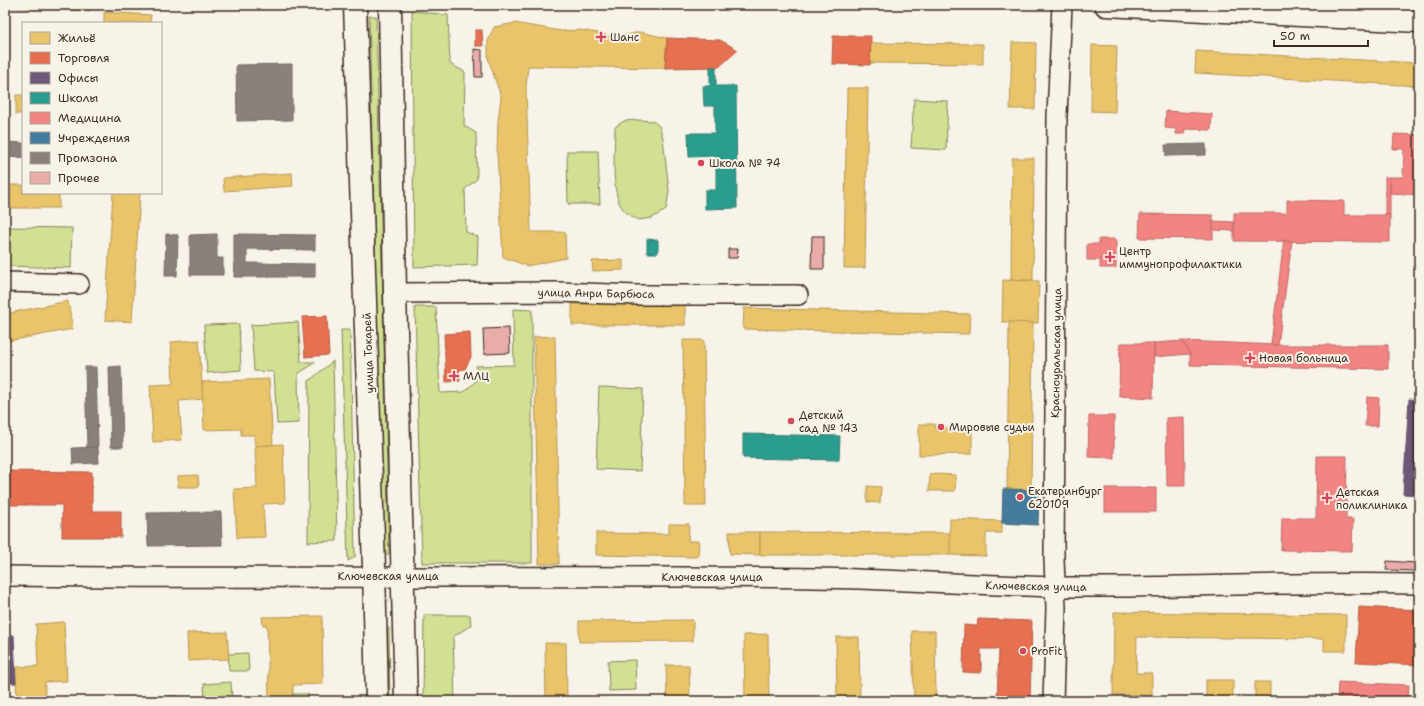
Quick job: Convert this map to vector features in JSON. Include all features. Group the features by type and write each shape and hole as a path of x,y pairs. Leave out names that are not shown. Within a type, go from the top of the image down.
{"main road":[{"name":"улица Токарей","path":"355,5 375,576 377,701"},
{"path":"390,5 395,293 406,701"},
{"path":"1106,5 1419,21"}],"street":[{"name":"Красноуральская улица","path":"1052,701 1056,587 1054,559 1058,116 1062,5"},
{"path":"5,282 79,284"},
{"name":"улица Анри Барбюса","path":"395,293 558,292 636,295 798,295"},
{"name":"Ключевская улица","path":"5,576 144,578 375,576 819,578 1056,587 1364,583 1419,584"}],"green space":[{"path":"412,11 448,15 450,64 465,72 464,126 476,133 477,179 465,189 466,232 478,237 477,265 414,267"},
{"path":"369,16 376,16 389,554 383,554"},
{"path":"914,99 948,101 946,150 911,148"},
{"path":"624,121 653,121 659,126 663,138 669,191 666,210 652,218 638,220 625,211 619,202 616,193 614,158 615,127"},
{"path":"567,151 598,151 600,204 568,204"},
{"path":"5,227 72,228 71,268 5,266"},
{"path":"415,307 436,307 440,393 464,392 477,380 476,366 514,365 513,309 532,310 532,563 422,563"},
{"path":"298,322 301,362 316,362 298,374 299,423 277,424 274,372 254,371 251,325"},
{"path":"239,324 241,370 207,373 204,325"},
{"path":"341,330 350,330 355,557 348,561"},
{"path":"333,361 337,541 308,542 309,381"},
{"path":"599,387 643,389 640,471 596,469"},
{"path":"424,615 470,615 471,625 453,637 455,701 423,701"},
{"path":"382,628 389,628 390,701 384,701"},
{"path":"248,653 249,671 229,671 228,654"},
{"path":"635,660 636,690 609,691 608,661"},
{"path":"231,682 232,701 205,701 204,684"},
{"path":"293,694 308,694 308,701 293,701"}],"building: Жильё":[{"path":"5,5 90,5 89,11 5,7"},
{"path":"104,12 151,15 150,22 104,22"},
{"path":"515,23 561,31 580,30 603,34 612,38 640,32 667,38 665,68 528,66 526,88 531,232 565,232 566,258 527,266 503,257 497,153 498,121 501,97 488,58 488,41 494,27"},
{"path":"1012,42 1036,43 1035,109 1010,109"},
{"path":"870,43 983,44 983,64 870,63"},
{"path":"1092,45 1117,46 1115,112 1091,111"},
{"path":"1196,51 1419,63 1419,86 1195,73"},
{"path":"847,88 868,88 865,268 844,268"},
{"path":"16,95 22,95 22,114 16,114"},
{"path":"1012,158 1034,158 1033,280 1011,280"},
{"path":"292,173 293,186 224,191 223,178"},
{"path":"5,185 22,185 22,194 59,194 59,208 5,208"},
{"path":"113,194 140,194 132,322 105,320"},
{"path":"623,260 623,270 593,271 592,261"},
{"path":"1003,280 1039,281 1038,323 1002,322"},
{"path":"68,301 73,329 9,341 7,329 5,329 5,314"},
{"path":"572,304 685,304 685,325 572,325"},
{"path":"744,308 970,314 969,334 743,329"},
{"path":"1009,322 1033,323 1031,490 1007,489"},
{"path":"555,336 559,564 539,564 534,337"},
{"path":"199,340 203,399 179,401 182,440 153,442 150,385 173,384 171,342"},
{"path":"683,340 704,340 706,506 685,506"},
{"path":"269,379 273,445 255,446 254,435 241,435 241,429 204,430 202,382"},
{"path":"919,424 935,424 935,428 956,428 956,424 972,425 972,454 919,455"},
{"path":"283,444 285,503 263,504 265,537 237,538 234,489 257,488 255,446"},
{"path":"930,474 956,475 955,491 929,491"},
{"path":"198,475 199,487 178,487 178,476"},
{"path":"867,486 881,487 880,503 867,502"},
{"path":"950,519 1002,521 1002,533 986,533 986,556 949,555"},
{"path":"669,524 689,524 688,541 699,541 698,557 596,555 596,533 669,534"},
{"path":"729,532 760,532 760,555 730,554"},
{"path":"760,532 950,533 950,555 760,555"},
{"path":"1114,612 1346,615 1346,651 1324,651 1324,639 1137,637 1136,673 1152,673 1152,695 1113,695"},
{"path":"322,616 323,684 293,685 293,701 269,701 267,625 263,625 262,617"},
{"path":"693,620 693,641 579,642 579,621"},
{"path":"64,622 67,681 45,682 45,701 17,701 15,667 38,666 36,624"},
{"path":"912,631 935,631 936,701 914,701"},
{"path":"227,632 229,659 188,661 187,633"},
{"path":"768,634 769,701 745,701 744,635"},
{"path":"836,637 859,637 860,701 837,701"},
{"path":"545,643 566,643 567,701 546,701"},
{"path":"666,665 689,665 690,701 667,701"},
{"path":"1206,680 1233,680 1233,701 1206,701"},
{"path":"1255,682 1270,682 1270,701 1255,701"}],"building: Торговля":[{"path":"475,30 482,30 483,46 475,46"},
{"path":"833,36 871,36 870,65 832,64"},
{"path":"667,38 720,40 738,50 719,67 665,68"},
{"path":"327,316 329,355 305,357 302,317"},
{"path":"470,332 471,357 465,369 459,370 460,381 446,382 444,334"},
{"path":"5,471 92,472 92,511 121,511 121,537 62,537 62,505 5,505"},
{"path":"1359,607 1419,610 1419,665 1356,662"},
{"path":"978,619 1032,621 1030,701 997,701 999,649 981,649 981,673 963,672 964,625 977,626"}],"building: Офисы":[{"path":"1409,399 1419,400 1419,495 1403,494"},
{"path":"14,635 16,683 5,683 5,636"}],"building: Школы":[{"path":"710,67 716,67 716,86 736,86 737,208 705,209 705,190 716,190 716,156 689,157 688,133 715,133 715,106 704,106 703,86 710,86"},
{"path":"647,239 658,240 658,253 647,253"},
{"path":"743,434 840,436 839,460 743,458"}],"building: Медицина":[{"path":"1166,111 1212,114 1211,130 1185,129 1185,134 1176,134 1176,129 1165,128"},
{"path":"1394,134 1419,135 1419,195 1390,193 1390,177 1403,177 1404,149 1393,149"},
{"path":"1385,177 1390,177 1390,215 1385,215"},
{"path":"1287,200 1344,201 1344,215 1390,215 1390,242 1234,241 1234,213 1287,213"},
{"path":"1140,214 1213,215 1213,239 1139,238"},
{"path":"1213,221 1234,222 1234,231 1213,230"},
{"path":"1099,239 1116,239 1116,268 1100,268 1100,260 1087,260 1087,244 1099,244"},
{"path":"1284,240 1292,241 1278,345 1271,344"},
{"path":"1182,341 1278,345 1388,345 1388,369 1190,365 1190,354"},
{"path":"1182,341 1190,354 1154,357 1154,343"},
{"path":"1120,343 1154,343 1153,398 1119,396"},
{"path":"1367,397 1379,398 1378,426 1365,426"},
{"path":"1089,416 1114,416 1114,458 1088,457"},
{"path":"1184,417 1185,486 1167,486 1166,418"},
{"path":"1317,456 1347,456 1346,519 1353,519 1352,551 1281,550 1282,518 1316,518"},
{"path":"1105,488 1156,488 1156,512 1105,512"},
{"path":"1338,682 1409,685 1408,701 1337,701"}],"building: Учреждения":[{"path":"1003,489 1039,490 1038,525 1002,523"}],"building: Промзона":[{"path":"292,64 292,120 237,121 236,65"},
{"path":"5,142 22,143 22,158 5,157"},
{"path":"1206,144 1206,155 1166,156 1165,145"},
{"path":"166,234 178,235 177,276 165,276"},
{"path":"217,234 217,258 223,258 223,275 190,275 190,235"},
{"path":"234,234 315,235 315,250 247,249 247,263 315,264 315,277 234,277"},
{"path":"121,366 123,447 111,447 109,367"},
{"path":"85,367 96,367 98,447 87,448"},
{"path":"98,447 99,463 73,464 72,448"},
{"path":"221,512 222,545 148,546 147,513"},
{"path":"178,696 179,701 122,701 121,698"}],"building: Прочее":[{"path":"474,49 482,50 482,77 475,77"},
{"path":"812,236 824,236 824,269 811,269"},
{"path":"728,249 738,249 737,258 728,258"},
{"path":"509,328 510,353 484,354 483,329"},
{"path":"1387,561 1416,563 1415,571 1386,570"}],"place":[{"name":"Шанс","path":"601,37"},
{"name":"Школа № 74","path":"701,163"},
{"name":"Центр иммунопрофилактики","path":"1110,257"},
{"name":"Новая больница","path":"1250,358"},
{"name":"МЛЦ","path":"454,376"},
{"name":"Детский сад № 143","path":"791,421"},
{"name":"Мировые судьи","path":"941,427"},
{"name":"Екатеринбург 620109","path":"1020,497"},
{"name":"Детская поликлиника","path":"1327,498"},
{"name":"ProFit","path":"1023,651"}]}
